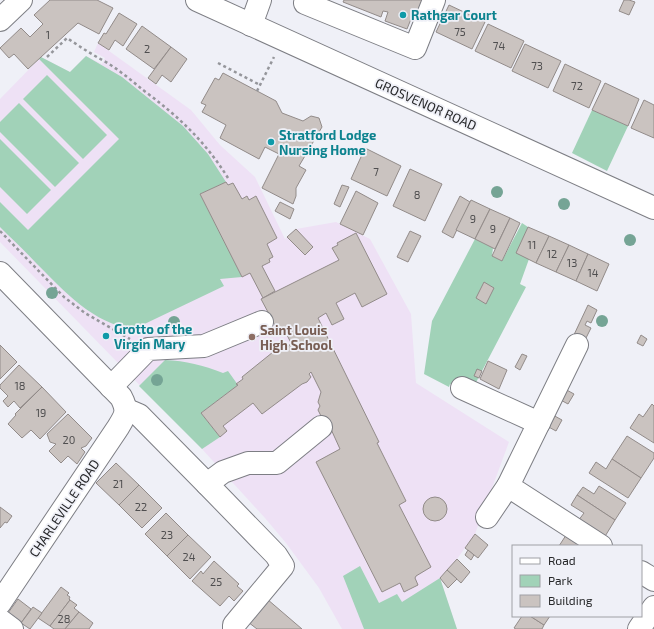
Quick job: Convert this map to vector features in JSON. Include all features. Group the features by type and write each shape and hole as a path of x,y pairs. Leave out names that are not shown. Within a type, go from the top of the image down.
{"street":[{"path":"0,20 21,0"},
{"name":"GROSVENOR ROAD","path":"197,0 654,208"},
{"path":"251,25 260,0"},
{"path":"305,3 414,48 434,0"},
{"path":"0,273 121,397 125,404 126,412 132,412 139,416 276,555 283,566 234,624 234,629"},
{"path":"111,387 148,349 204,346 262,322"},
{"path":"487,516 508,486 577,345"},
{"path":"462,388 539,423"},
{"name":"CHARLEVILLE ROAD","path":"0,604 117,429 126,412"},
{"path":"207,484 223,472 248,463 277,463 321,427"},
{"path":"508,486 599,545"},
{"path":"642,573 654,580"},
{"path":"639,629 654,607"},
{"path":"0,620 12,629"}],"path":[{"path":"47,57 67,38 104,61 151,96 185,124 220,165 228,178"},
{"path":"257,91 273,58"},
{"path":"218,63 260,85"},
{"path":"0,231 64,297 85,312 148,349"}],"shaded area":[{"name":"Saint Louis High School","path":"98,43 191,110 220,145 255,177 285,239 296,229 336,222 370,239 411,314 416,383 509,442 475,534 457,559 440,578 457,629 342,629 319,588 286,543 265,518 202,449 0,242 0,99 41,57 70,72 86,56 102,64 105,58 94,52"}],"green space":[{"path":"86,56 122,77 183,126 208,154 226,182 200,194 242,277 220,279 224,286 134,329 105,321 80,305 0,227 0,202 28,230 119,139 39,59 41,57 70,72"},
{"path":"47,75 107,135 83,159 23,99"},
{"path":"19,103 79,163 55,187 0,132 0,122"},
{"path":"592,110 628,126 607,171 572,153"},
{"path":"0,139 51,190 27,214 0,187"},
{"path":"522,223 528,227 517,253 529,259 520,284 526,287 471,392 450,384 449,387 424,374 432,321 475,239 493,248 492,256 502,261"},
{"path":"165,360 194,364 223,373 228,371 238,385 201,413 220,437 202,449 139,386"},
{"path":"360,566 379,603 397,594 402,602 440,578 457,629 364,629 343,576"}],"building":[{"path":"50,0 97,0 113,8 99,34 78,23 28,69 14,54 9,58 0,48 21,28 30,37 43,24 34,15"},
{"name":"Rathgar Court","path":"344,0 424,0 416,21 411,19 407,29 385,21 388,12 383,11 381,17 343,2"},
{"path":"624,0 635,2 629,15 619,11"},
{"path":"449,5 485,22 472,49 436,32"},
{"path":"119,13 137,24 123,46 115,40 109,50 98,43 104,33 106,34"},
{"path":"488,24 524,41 511,68 475,51"},
{"path":"142,26 171,47 154,69 126,49"},
{"path":"525,44 561,61 548,88 512,71"},
{"path":"171,47 187,59 171,82 162,75 156,84 148,78"},
{"path":"565,64 601,81 589,108 553,91"},
{"name":"Stratford Lodge Nursing Home","path":"223,73 276,101 282,113 303,121 311,116 319,118 322,127 299,166 306,170 296,188 296,196 293,204 262,188 279,154 265,147 259,159 220,138 226,125 202,112 206,105 201,103 215,78 219,80"},
{"path":"605,83 639,99 628,126 592,110"},
{"path":"644,100 654,105 654,138 631,128"},
{"path":"365,148 401,166 387,196 351,179"},
{"path":"410,169 442,184 425,221 393,206"},
{"path":"226,182 228,185 233,183 242,199 247,196 249,200 256,196 277,238 267,244 273,257 269,259 270,262 262,266 275,291 263,298 250,273 242,277 200,194"},
{"path":"342,185 349,187 340,207 334,204"},
{"path":"356,191 378,203 363,235 340,224"},
{"path":"460,196 470,202 453,238 442,232"},
{"path":"471,200 490,209 475,239 456,230"},
{"path":"280,202 294,209 290,219 275,211"},
{"path":"490,209 510,218 495,249 475,239"},
{"path":"510,218 520,223 502,261 492,256"},
{"path":"528,227 549,236 536,263 516,253"},
{"path":"296,229 313,247 305,255 287,237"},
{"path":"410,231 421,236 408,262 397,257"},
{"path":"356,233 387,294 362,307 355,293 336,303 344,319 332,325 326,313 318,318 379,442 377,443 406,501 399,505 431,567 416,576 415,578 418,585 404,592 400,583 382,592 316,462 340,449 330,427 326,426 318,410 320,406 318,402 321,392 311,372 309,374 311,377 307,382 302,384 262,414 253,403 223,426 227,431 220,437 201,413 238,385 236,384 243,379 242,377 278,348 280,350 286,345 288,347 291,343 284,329 278,331 261,299 339,260 332,248 338,245 337,243"},
{"path":"549,236 569,245 556,272 536,263"},
{"path":"569,245 588,254 576,281 556,272"},
{"path":"588,254 609,264 597,291 576,281"},
{"path":"484,282 494,288 486,304 476,298"},
{"path":"588,305 597,310 591,323 587,321 585,325 591,328 583,344 572,339"},
{"path":"641,335 647,339 643,346 637,343"},
{"path":"0,345 17,362 0,379"},
{"path":"522,354 527,356 520,370 515,367"},
{"path":"488,361 507,370 499,389 480,379"},
{"path":"19,365 42,387 20,408 14,401 8,407 3,401 8,396 0,388 0,385"},
{"path":"477,369 482,371 479,378 474,376"},
{"path":"42,387 66,412 40,439 31,430 22,438 8,424 16,415 15,414"},
{"path":"563,388 574,394 568,404 557,398"},
{"path":"652,404 654,406 654,443 630,428 639,414 643,417"},
{"path":"68,414 92,438 86,446 81,448 85,452 77,464 68,456 61,463 49,451 56,444 50,442 47,434"},
{"path":"551,414 562,420 556,431 545,425"},
{"path":"627,436 654,453 654,458 641,478 612,459"},
{"path":"612,459 641,478 628,498 589,473 596,462 606,469"},
{"path":"116,463 139,485 119,505 96,483"},
{"path":"139,485 162,508 142,528 119,505"},
{"path":"599,486 626,503 615,520 577,495 583,487 594,494"},
{"path":"577,495 615,520 604,538 578,521 584,513 571,505"},
{"path":"435,497 443,501 447,509 443,517 435,521 427,517 423,509 427,501"},
{"path":"0,507 12,516 7,523 5,522 0,528"},
{"path":"166,513 188,535 167,556 145,534"},
{"path":"570,529 594,545 560,545"},
{"path":"475,534 488,545 478,558 465,548"},
{"path":"188,535 211,557 190,579 167,556"},
{"path":"468,550 474,555 471,560 465,555"},
{"path":"457,559 470,572 461,583 447,570"},
{"path":"214,561 239,584 237,586 243,591 234,601 229,596 220,606 192,581 201,571 203,574"},
{"path":"447,570 457,579 448,588 440,578"},
{"path":"61,587 69,593 67,595 70,597 70,600 50,626 38,618"},
{"path":"18,599 31,609 21,623 8,613"},
{"path":"267,599 302,629 257,629 248,622"},
{"path":"70,600 77,605 74,608 79,612 65,629 54,629 50,626"},
{"path":"33,607 42,613 30,629 21,623"},
{"path":"79,612 93,623 89,629 65,629"},
{"path":"521,617 532,617 544,625 542,629 514,628"},
{"path":"532,617 549,617 544,625"}],"place":[{"name":"Rathgar Court","path":"403,15"},
{"name":"Stratford Lodge Nursing Home","path":"271,142"},
{"name":"Grotto of the Virgin Mary","path":"106,336"},
{"name":"Saint Louis High School","path":"252,337"}]}
